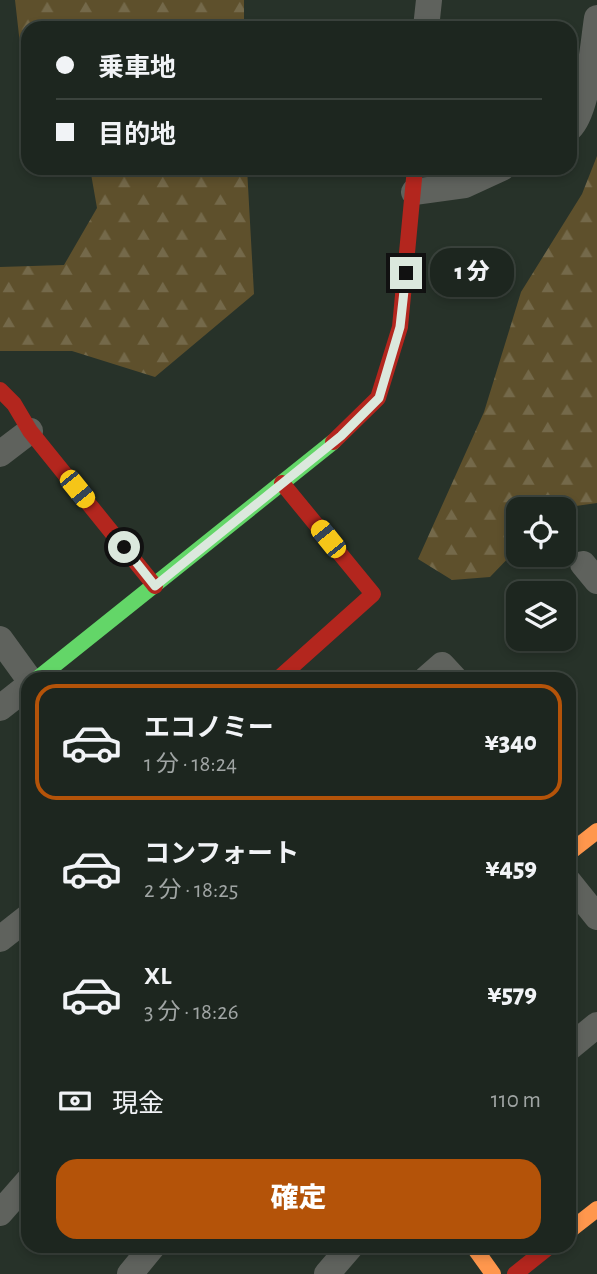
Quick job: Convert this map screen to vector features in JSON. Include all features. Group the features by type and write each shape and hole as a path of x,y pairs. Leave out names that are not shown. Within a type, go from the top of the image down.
{"street":[{"path":"577,122 584,99 597,18"},
{"path":"46,672 341,436 379,398 400,327 414,180 465,185 487,175"},
{"path":"0,390 14,404 30,431 155,586"},
{"path":"0,454 30,431"},
{"path":"282,483 373,594 286,672"},
{"path":"0,639 24,672"},
{"path":"434,672 442,665 448,672"},
{"path":"0,709 21,692"},
{"path":"576,848 597,831"},
{"path":"576,891 597,917"},
{"path":"0,939 21,922"},
{"path":"576,1042 597,1025"},
{"path":"0,1213 21,1189"},
{"path":"576,1226 597,1209"},
{"path":"130,1274 147,1253"},
{"path":"327,1274 345,1253"},
{"path":"478,1253 493,1274"},
{"path":"515,1274 542,1253"}],"green space":[{"path":"15,0 244,0 244,21 21,21 21,53"},
{"path":"597,156 597,503 576,506 576,497 506,497 506,560 490,577 452,580 418,559 484,412 521,292 582,194"},
{"path":"91,175 247,175 254,294 155,377 72,351 0,351 0,267 64,265 97,208"}],"traffic: fast":[{"path":"46,672 333,442"}],"traffic: slow":[{"path":"576,848 597,831"},
{"path":"576,1226 597,1209"},
{"path":"478,1253 493,1274"}],"traffic: jam":[{"path":"333,442 378,398 400,327 414,175"},
{"path":"0,390 14,404 30,431 155,586"},
{"path":"282,483 373,594 286,672"},
{"path":"515,1274 541,1253"}],"route":[{"path":"124,547 155,586 341,436 379,398 400,327 406,273"}]}
